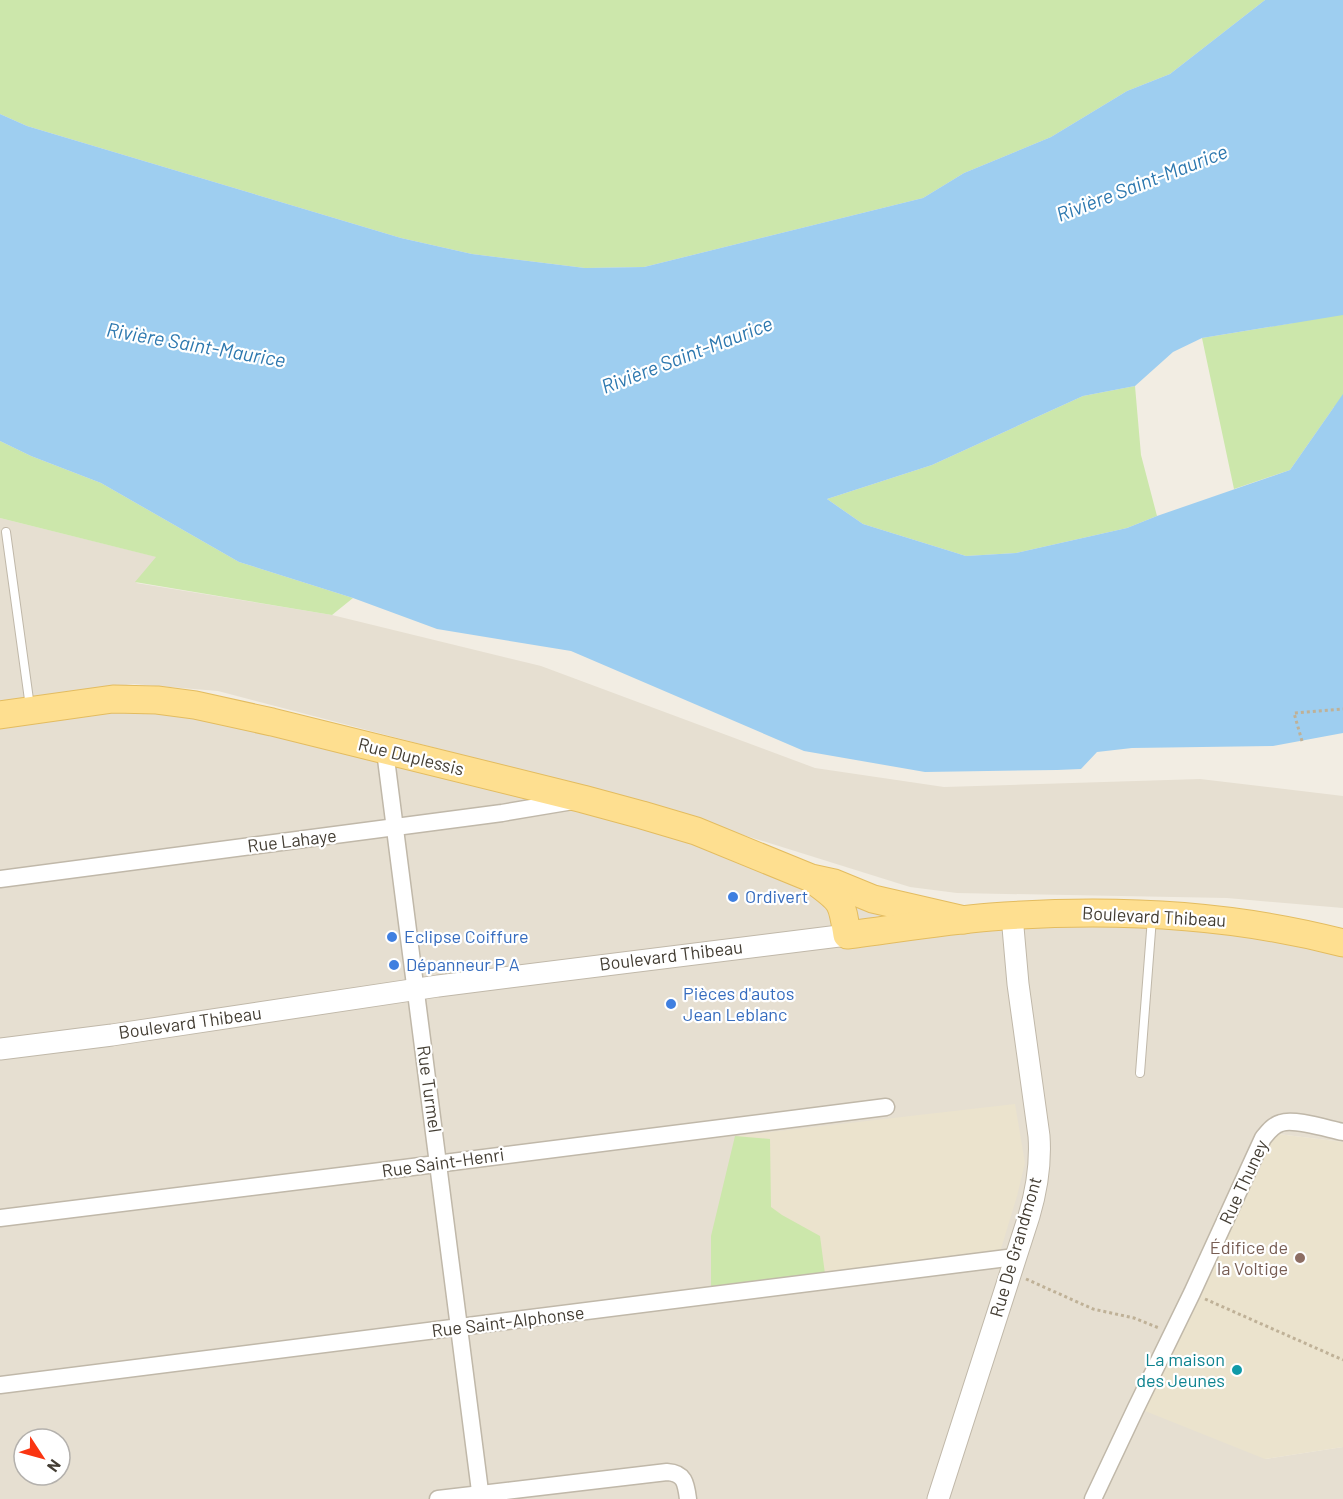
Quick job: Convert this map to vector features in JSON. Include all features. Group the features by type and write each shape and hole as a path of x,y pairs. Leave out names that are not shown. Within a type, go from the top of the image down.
{"main road":[{"name":"Rue Duplessis","path":"0,715 100,700 139,699 195,705 582,799 696,831 811,878 834,883 883,902 964,920"},
{"name":"Rue Duplessis","path":"811,878 839,902 843,912 846,935"},
{"name":"Boulevard Thibeau","path":"846,935 964,920 1076,912 1189,917 1262,926 1343,943"}],"street":[{"name":"Rue Turmel","path":"385,751 481,1496"},
{"name":"Rue Lahaye","path":"0,879 395,828 582,799"},
{"name":"Rue De Grandmont","path":"938,1499 1031,1209 1039,1170 1040,1150 1018,984 1012,916"},
{"name":"Boulevard Thibeau","path":"0,1049 112,1035 416,989 846,935"},
{"name":"Rue Saint-Henri","path":"0,1218 886,1107"},
{"name":"Rue Thuney","path":"1093,1499 1266,1134 1280,1123 1290,1121 1343,1132"},
{"name":"Rue Saint-Alphonse","path":"0,1385 459,1328 1013,1265"},
{"path":"438,1499 481,1496 667,1472 681,1476 686,1485 688,1499"}],"lane":[{"path":"6,532 30,711"},
{"path":"1140,1073 1152,914"}],"path":[{"path":"1302,741 1294,713 1343,709"},
{"path":"1013,1265 1093,1309 1134,1318 1172,1334"},
{"path":"1192,1293 1343,1360"}],"shaded area":[{"path":"0,518 157,557 136,583 332,615 541,666 815,768 944,787 1200,779 1343,796 1343,908 1227,898 957,893 910,887 612,794 218,691 133,684 0,702"},
{"path":"113,699 480,775 873,899 1343,943 1343,1142 1278,1134 1265,1459 1343,1447 1343,1499 0,1499 0,715"},
{"path":"1015,1104 1025,1163 1000,1252 744,1283 735,1136"},
{"path":"1278,1134 1343,1142 1343,1447 1265,1459 1130,1405 1252,1152"}],"green space":[{"path":"0,0 1265,0 1170,74 1127,91 1051,137 964,173 923,198 644,267 585,268 472,254 401,238 27,126 0,114"},
{"path":"1343,252 1343,457 1334,407 1290,470 1234,489 1202,338 1293,323"},
{"path":"1135,386 1141,455 1157,516 1127,528 1016,553 966,556 863,524 827,499 932,465 1083,396"},
{"path":"0,441 31,456 101,483 239,562 353,598 332,615 135,582 156,557 0,518"},
{"path":"735,1136 770,1139 771,1207 820,1236 825,1274 711,1288 711,1236"}],"water":[{"name":"Rivière Saint-Maurice","path":"1265,0 1343,0 1343,315 1202,338 1173,352 1135,386 1083,396 932,465 827,499 863,524 966,556 1016,553 1127,528 1290,470 1343,394 1343,733 1273,746 1132,748 1097,752 1081,769 1057,770 925,772 804,751 571,651 437,629 353,598 239,562 101,483 31,456 0,441 0,114 27,126 401,238 472,254 585,268 644,267 923,198 964,173 1051,137 1127,91 1170,74"}],"place":[{"name":"Ordivert","path":"733,897"},
{"name":"Eclipse Coiffure","path":"392,937"},
{"name":"Dépanneur P A","path":"394,965"},
{"name":"Pièces d'autos Jean Leblanc","path":"671,1004"},
{"name":"Édifice de la Voltige","path":"1300,1258"},
{"name":"La maison des Jeunes","path":"1237,1370"}]}
